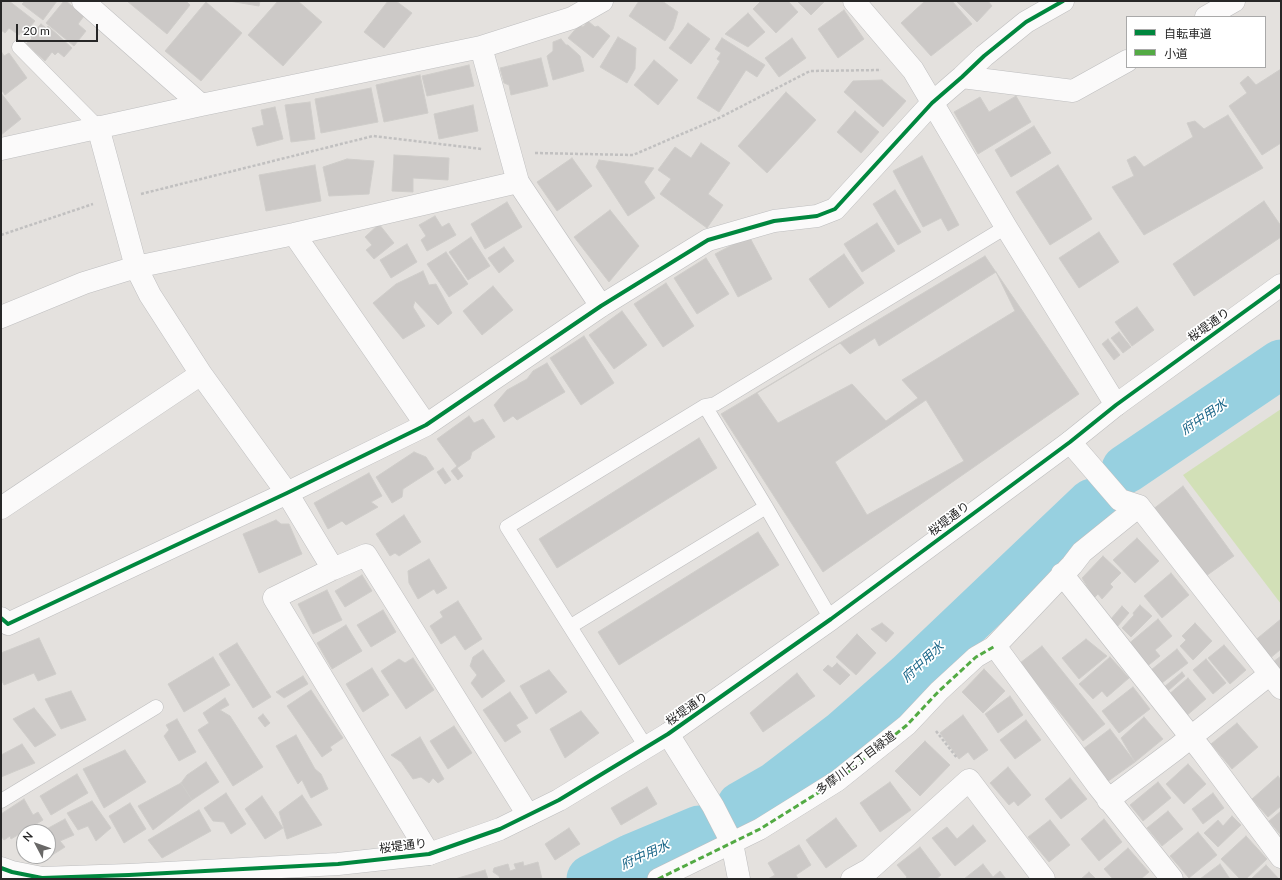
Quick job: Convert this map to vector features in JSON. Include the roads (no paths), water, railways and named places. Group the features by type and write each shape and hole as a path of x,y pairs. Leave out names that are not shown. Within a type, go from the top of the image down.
{"street":[{"path":"83,1 201,105"},
{"path":"1,148 481,47 572,18 602,1"},
{"path":"854,1 913,70 1006,227 1116,405"},
{"path":"1208,16 1234,1"},
{"path":"1,618 8,624 286,493 426,425 601,306 708,240 774,221 817,216 835,209 932,103 984,56 1026,22 1054,3"},
{"path":"481,47 518,182 601,306"},
{"path":"962,77 1073,91 1126,62"},
{"path":"98,127 136,267 150,295 202,374 286,493 333,569"},
{"path":"1,317 84,283 136,267 294,234 518,182"},
{"path":"294,234 426,425"},
{"name":"桜堤通り","path":"1,868 12,872 42,878 338,864 430,854 500,829 559,800 668,734 831,619 1070,442 1116,405 1281,285"},
{"path":"1,508 202,374"},
{"path":"1070,442 1120,500 1139,506 1276,681 1190,737 1108,800"},
{"path":"1139,506 1082,552 1072,566 1062,574 995,646 1108,800 1172,879"},
{"path":"430,854 274,598 333,569 366,555 528,815"},
{"path":"1062,574 1190,737 1281,857"},
{"name":"多摩川七丁目緑道","path":"658,879 760,829 837,781 906,725 939,691 976,657 995,646"},
{"path":"668,734 713,806 732,844 739,879"},
{"path":"867,876 968,780 1044,879"}],"lane":[{"path":"19,47 98,127"},
{"path":"646,747 571,626 507,527 705,406 715,404 1006,227"},
{"path":"705,406 831,619"},
{"path":"571,626 766,507"},
{"path":"1,801 156,706"}],"waterway":[{"name":"府中用水","path":"1126,469 1281,364"},
{"name":"府中用水","path":"741,806 776,786 844,734 909,677 1092,503"},
{"name":"府中用水","path":"591,879 632,858 699,830"}]}
